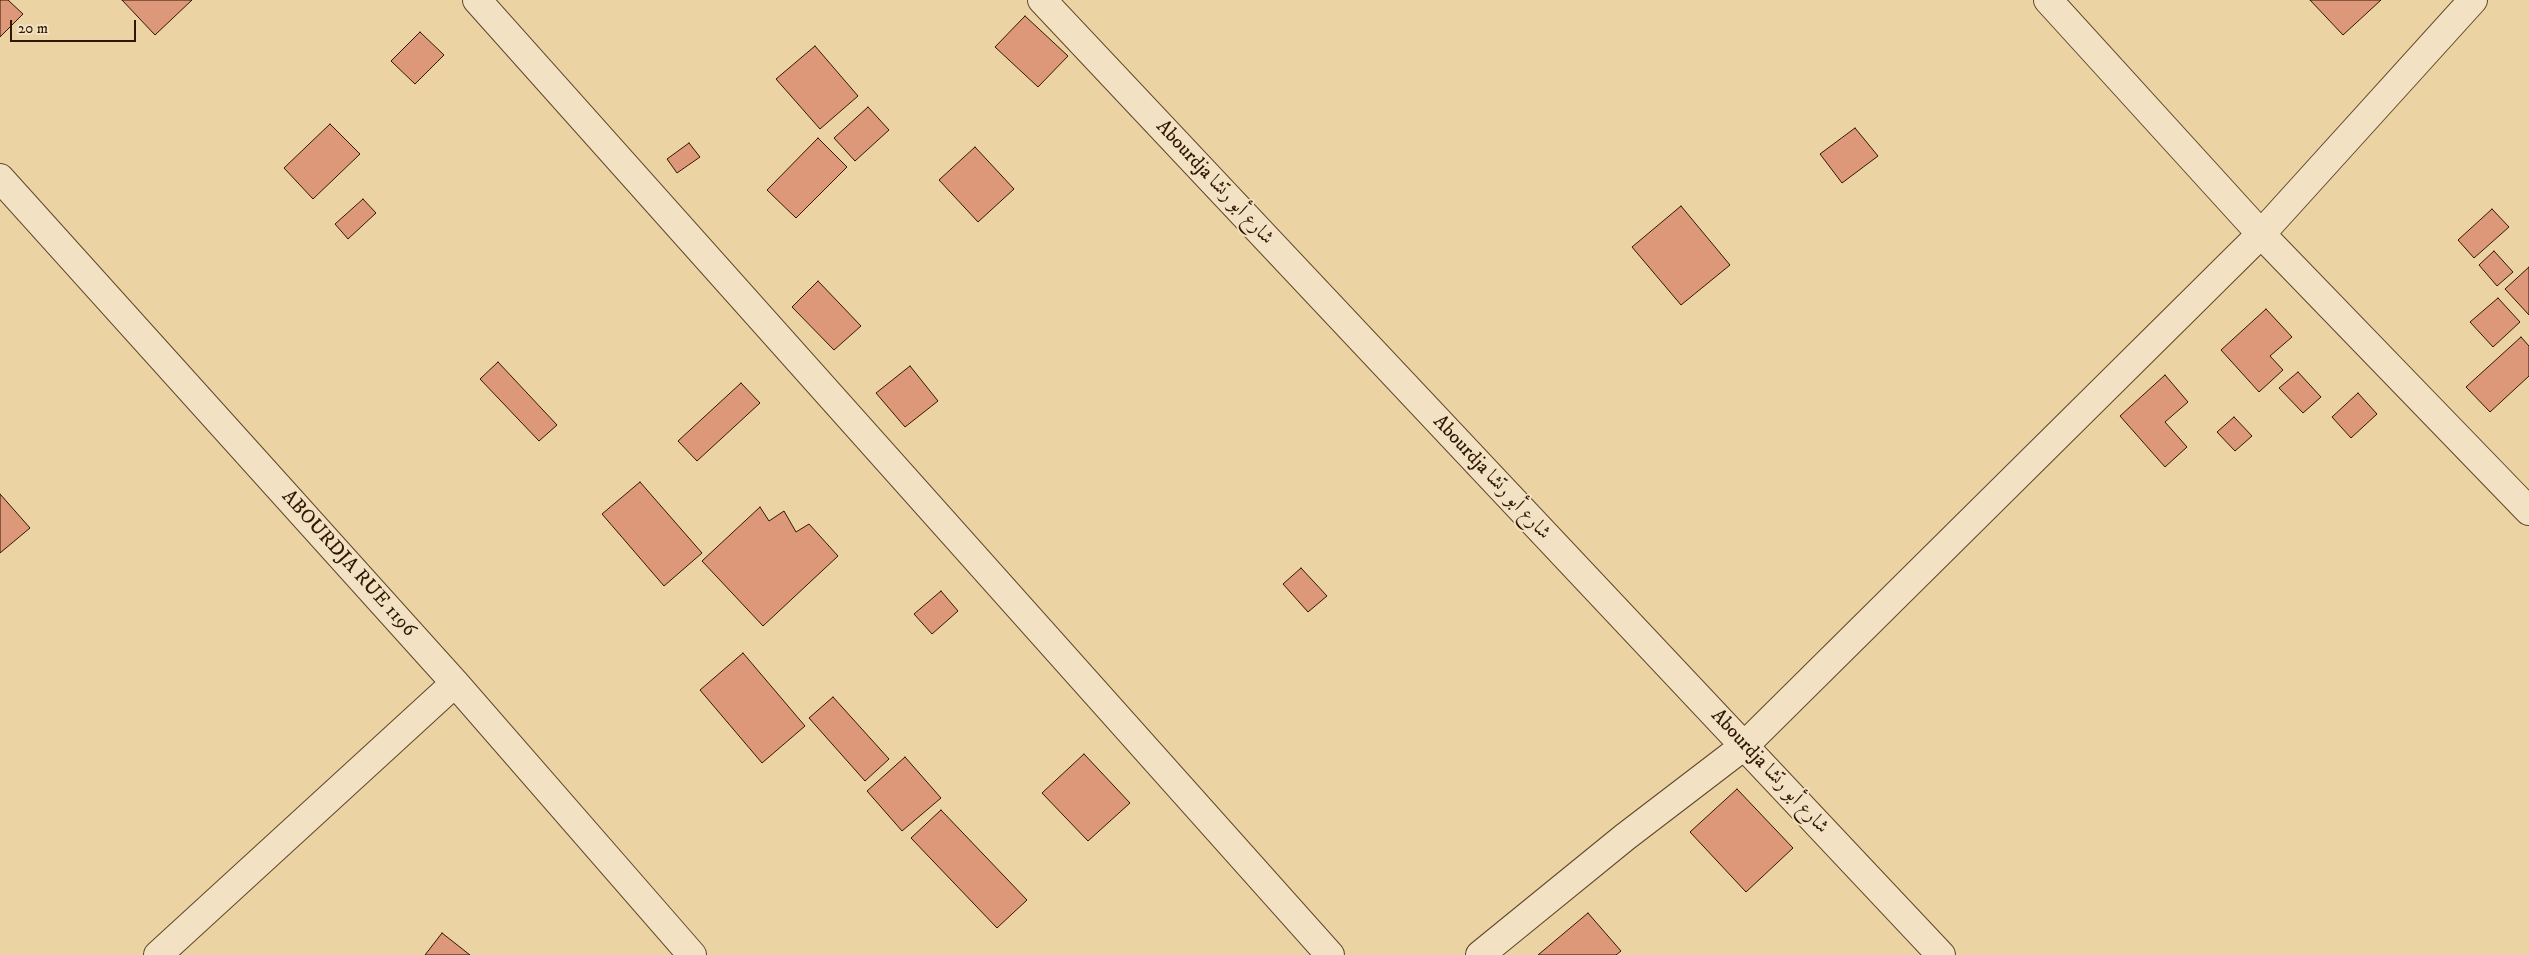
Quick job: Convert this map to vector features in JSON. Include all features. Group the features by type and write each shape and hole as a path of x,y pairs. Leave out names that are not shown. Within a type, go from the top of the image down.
{"street":[{"path":"477,0 1330,955"},
{"name":"Abourdja شارع أبو رتشا","path":"1042,0 1941,955"},
{"path":"2048,0 2260,234 2529,511"},
{"path":"1480,955 1625,837 1744,746 2260,234 2473,0"},
{"name":"ABOURDJA RUE 1196","path":"0,178 456,683 692,955"},
{"path":"158,955 456,683"}],"building":[{"path":"0,0 8,0 23,14 0,37"},
{"path":"122,0 192,0 155,35"},
{"path":"2310,0 2381,0 2343,35"},
{"path":"1025,16 1068,56 1038,87 995,47"},
{"path":"420,32 444,55 415,84 391,61"},
{"path":"815,46 858,96 820,129 776,79"},
{"path":"868,107 889,130 855,161 834,138"},
{"path":"330,124 360,154 313,199 284,168"},
{"path":"1855,128 1878,156 1842,183 1820,154"},
{"path":"818,138 847,167 796,218 767,190"},
{"path":"689,143 700,157 677,173 667,159"},
{"path":"975,147 1014,189 978,222 939,180"},
{"path":"363,199 376,213 348,239 335,224"},
{"path":"1681,206 1730,265 1681,305 1632,247"},
{"path":"2492,209 2509,227 2474,258 2458,240"},
{"path":"2494,251 2513,272 2497,286 2479,265"},
{"path":"2529,267 2529,315 2505,289"},
{"path":"818,281 861,326 834,350 792,307"},
{"path":"2498,298 2520,322 2493,347 2470,322"},
{"path":"2266,309 2292,337 2270,356 2283,370 2259,392 2221,350"},
{"path":"2521,337 2529,346 2529,376 2490,412 2466,387"},
{"path":"498,362 557,425 539,441 480,379"},
{"path":"910,366 938,401 905,427 876,393"},
{"path":"2298,372 2321,397 2303,413 2279,388"},
{"path":"2165,375 2188,402 2165,422 2187,447 2165,467 2120,416"},
{"path":"741,383 760,403 697,461 678,441"},
{"path":"2358,393 2377,414 2351,438 2332,417"},
{"path":"2234,417 2252,436 2235,451 2217,432"},
{"path":"640,482 702,553 664,586 602,514"},
{"path":"0,494 30,528 0,553"},
{"path":"760,507 769,521 784,511 796,532 809,524 838,556 763,626 702,561"},
{"path":"1301,568 1327,596 1308,612 1283,584"},
{"path":"941,591 958,611 932,634 914,614"},
{"path":"743,653 805,726 762,763 700,690"},
{"path":"833,697 889,759 865,781 809,718"},
{"path":"1084,754 1130,803 1088,841 1042,793"},
{"path":"905,757 941,798 902,831 867,791"},
{"path":"1737,789 1793,848 1746,892 1690,832"},
{"path":"941,810 1027,900 997,928 911,838"},
{"path":"1588,913 1621,951 1616,955 1538,955"},
{"path":"442,933 470,955 425,955"}]}
